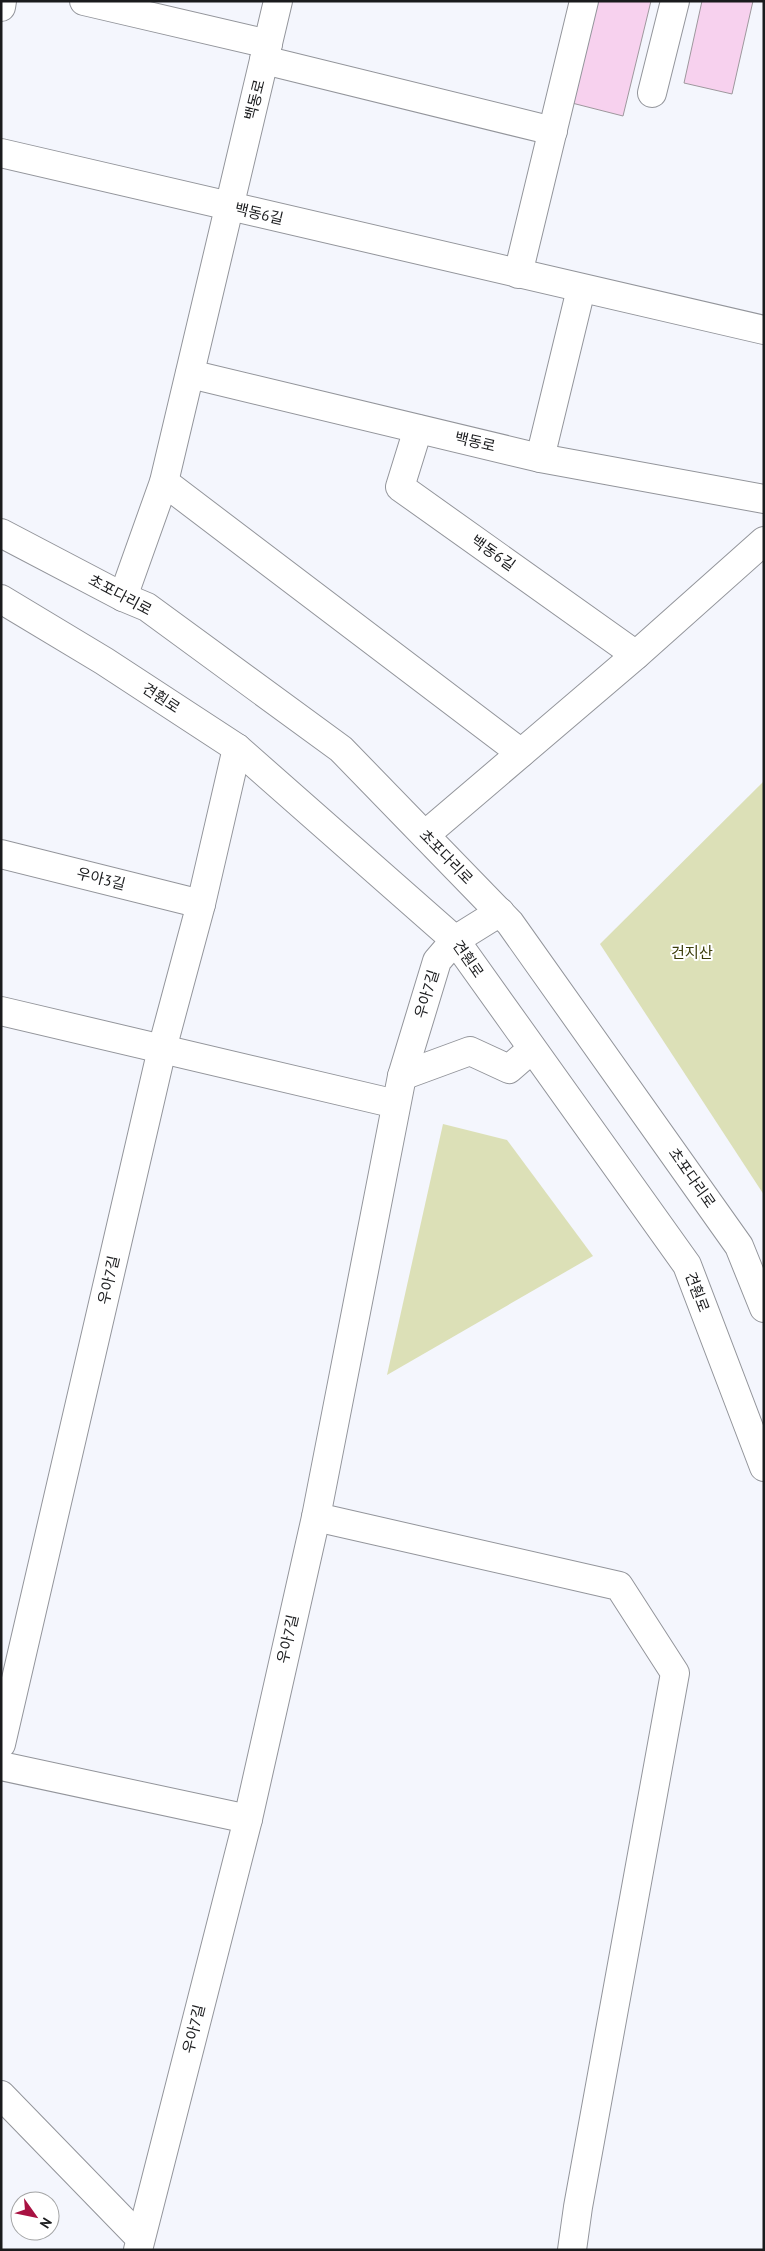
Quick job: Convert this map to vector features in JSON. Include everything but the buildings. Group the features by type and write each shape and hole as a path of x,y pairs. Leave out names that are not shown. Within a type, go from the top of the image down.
{"street":[{"path":"1,7 2,1"},
{"name":"백동로","path":"84,1 553,131"},
{"name":"백동로","path":"123,597 164,482 278,1"},
{"path":"518,274 584,1"},
{"path":"652,93 675,1"},
{"name":"백동6길","path":"1,153 764,330"},
{"path":"540,458 581,289"},
{"name":"백동로","path":"190,374 540,458 764,499"},
{"name":"백동6길","path":"418,429 400,487 636,655"},
{"path":"164,482 521,753"},
{"name":"초포다리로","path":"1,533 123,597 147,607 341,749 516,930 739,1246 764,1308"},
{"path":"425,835 636,655 764,541"},
{"name":"견훤로","path":"1,599 104,661 237,748 455,940 687,1265 764,1468"},
{"name":"우아7길","path":"1,1744 162,1049 201,904 237,748"},
{"name":"우아3길","path":"1,854 201,904"},
{"name":"우아7길","path":"139,2244 248,1819 316,1517 402,1076 437,961 455,940 500,912"},
{"path":"1,1011 396,1104"},
{"path":"402,1076 470,1051 509,1069 532,1049"},
{"path":"316,1517 619,1586 675,1672 578,2207 572,2250"},
{"path":"1,1766 248,1819"},
{"name":"우아7길","path":"1,2094 139,2244"}],"green space":[{"name":"건지산","path":"764,781 764,1195 600,944"},
{"path":"443,1124 507,1140 593,1256 387,1375"}]}
